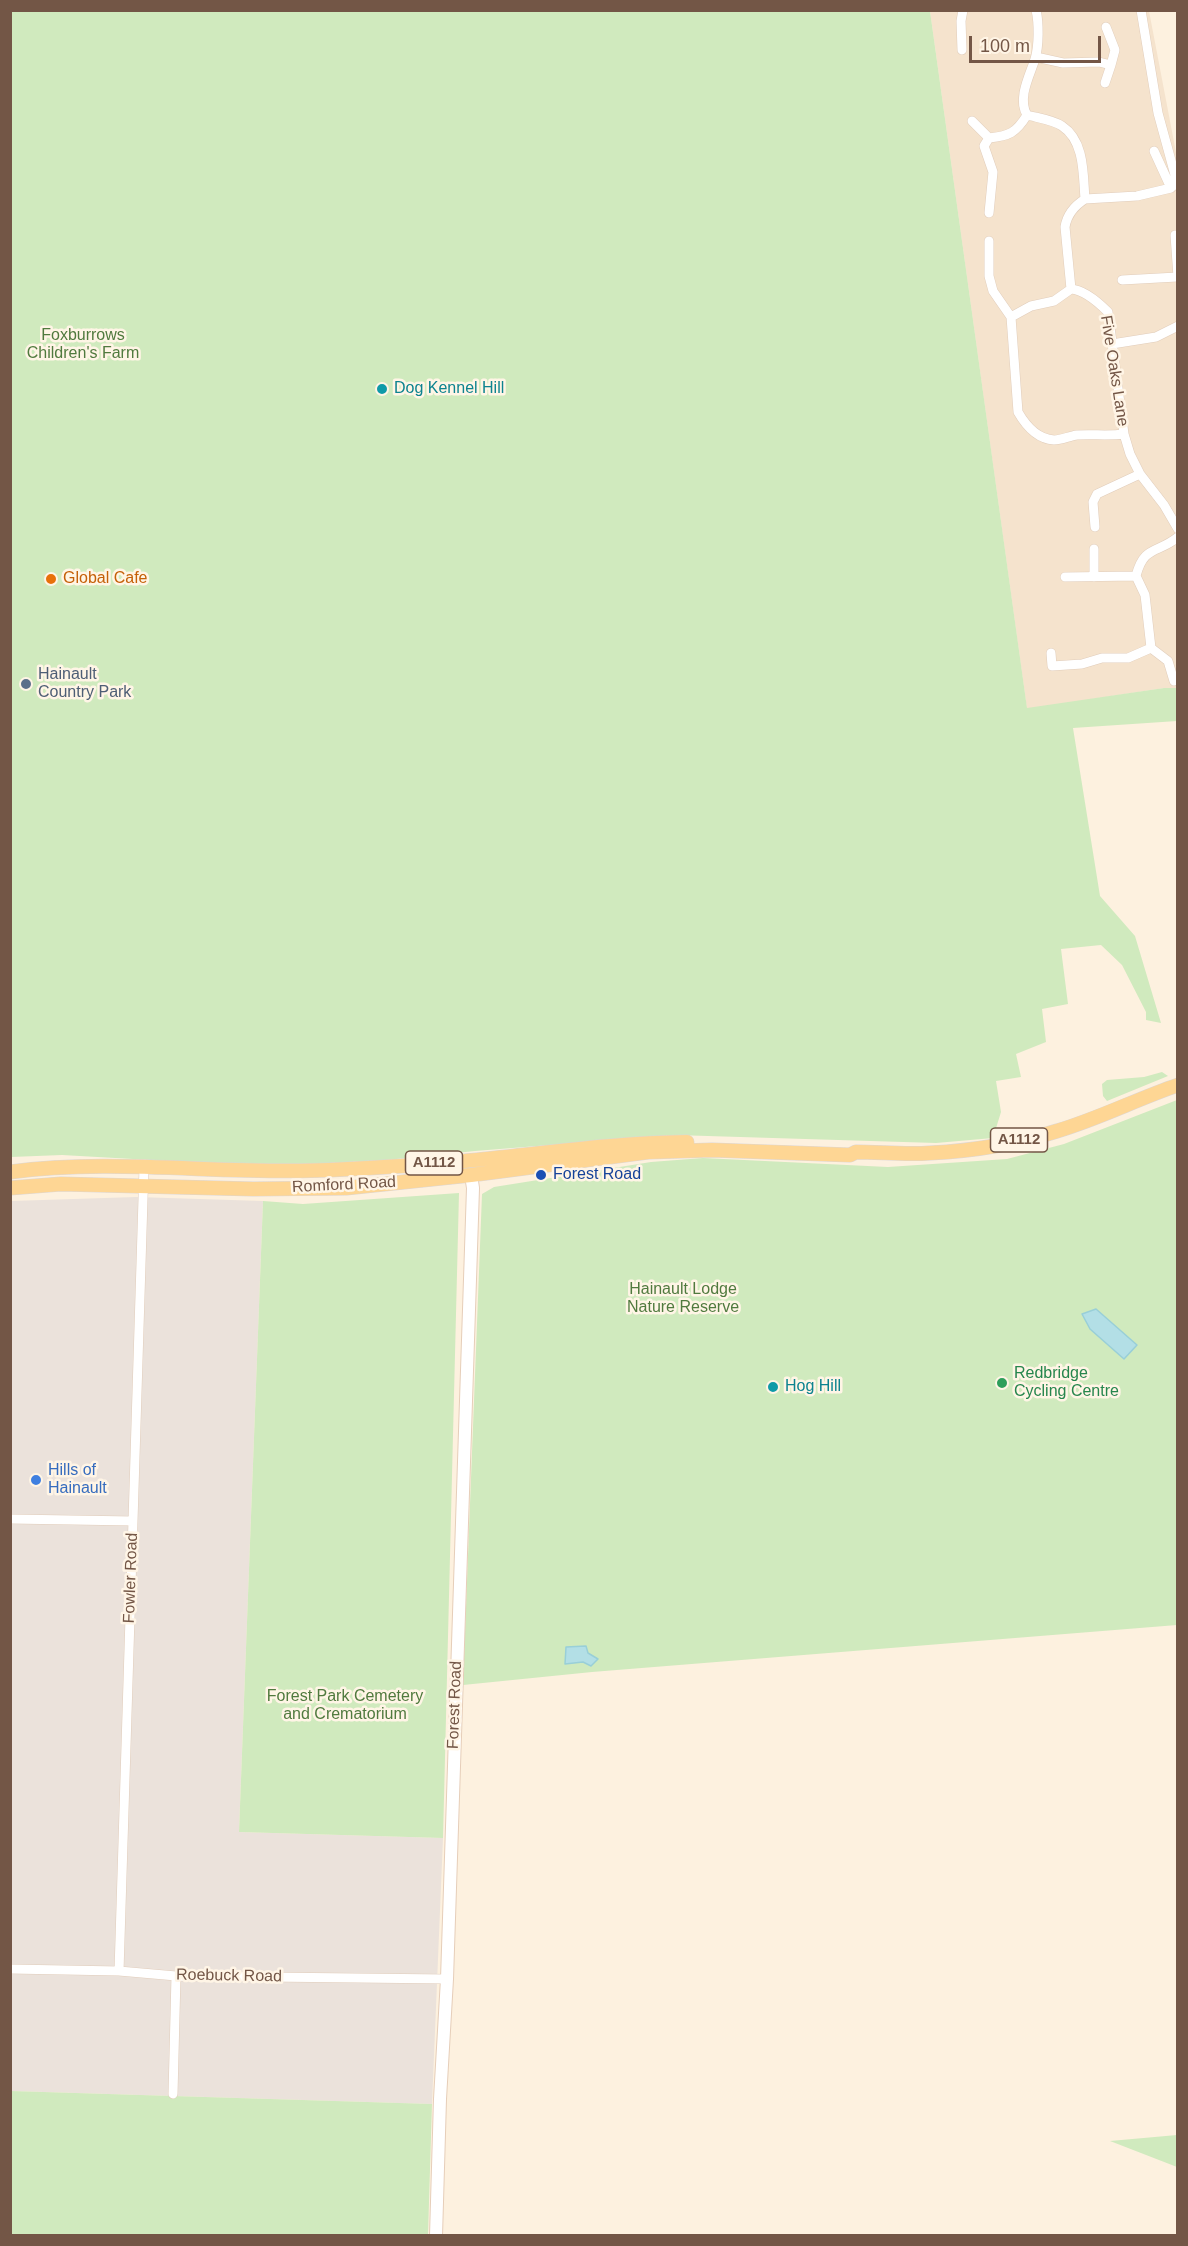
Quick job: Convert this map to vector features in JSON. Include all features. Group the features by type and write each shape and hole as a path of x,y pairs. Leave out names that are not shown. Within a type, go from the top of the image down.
{"main road":[{"name":"Romford Road","path":"10,1188 62,1184 253,1189 346,1188 471,1175 648,1152 712,1150 850,1155 856,1152 927,1153 1007,1143 1056,1132 1178,1085"},
{"name":"Romford Road","path":"10,1172 76,1167 273,1172 331,1170 464,1161 648,1142 712,1142 853,1149 856,1152"}],"street":[{"path":"1036,10 1039,23 1036,57 1024,94 1023,109 1027,115 1060,125 1073,134 1080,154 1085,199"},
{"path":"1141,10 1158,113 1178,186"},
{"path":"960,11 962,50"},
{"path":"1105,83 1115,50 1106,27"},
{"path":"1036,57 1063,63 1099,62 1111,65"},
{"path":"972,121 989,138 1006,137 1020,126 1027,115"},
{"path":"989,138 984,146 993,172 989,213"},
{"path":"1011,317 1031,306 1054,301 1071,290 1066,220 1072,210 1085,199 1137,196 1171,188 1154,151"},
{"path":"1122,280 1177,277 1175,235"},
{"path":"989,241 989,276 993,291 1011,317 1018,412 1026,426 1041,437 1055,440 1077,435 1124,434"},
{"name":"Five Oaks Lane","path":"1071,290 1078,290 1108,312 1124,434 1130,453 1140,474 1164,505 1178,529"},
{"path":"1112,344 1156,337 1178,326"},
{"path":"1095,527 1093,502 1097,494 1140,474"},
{"path":"1174,681 1168,661 1151,648 1145,595 1136,576 1142,558 1178,537"},
{"path":"1094,549 1094,577"},
{"path":"1065,578 1136,576"},
{"path":"1051,653 1052,666 1082,664 1102,658 1128,658 1151,648"},
{"name":"Fowler Road","path":"119,1971 144,1167"},
{"name":"Forest Road","path":"436,2235 440,2099 447,1979 473,1200 471,1175"},
{"path":"10,1519 133,1521"},
{"name":"Roebuck Road","path":"10,1969 119,1971 176,1976 447,1979"},
{"path":"173,2094 176,1976"}],"shaded area":[{"path":"930,11 1149,11 1178,163 1177,688 1164,688 1027,709"},
{"path":"136,1197 263,1201 239,1832 443,1838 432,2104 11,2091 11,1201"}],"green space":[{"name":"Foxburrows Children's Farm","path":"11,11 930,11 1027,708 1177,688 1177,721 1073,728 1100,896 1135,936 1161,1023 1146,1020 1146,1012 1122,965 1101,945 1061,949 1068,1004 1042,1009 1046,1042 1016,1054 1021,1077 996,1081 1001,1112 993,1138 936,1143 675,1135 387,1160 292,1165 204,1163 62,1155 11,1157"},
{"path":"1162,1072 1168,1076 1107,1101 1103,1096 1102,1084 1107,1080 1144,1077"},
{"name":"Redbridge Cycling Centre","path":"1177,1100 1177,1625 592,1672 463,1685 482,1194 494,1187 651,1162 703,1158 888,1167 1007,1159 1064,1144"},
{"name":"Forest Park Cemetery and Crematorium","path":"459,1193 443,1838 239,1832 263,1201 303,1204"},
{"path":"11,2091 432,2104 428,2235 11,2236"},
{"path":"1177,2135 1177,2167 1110,2141"}],"water":[{"path":"1096,1309 1137,1345 1124,1359 1090,1329 1082,1314"},
{"path":"586,1646 588,1653 598,1659 591,1666 583,1662 565,1664 566,1647"}],"place":[{"name":"Dog Kennel Hill","path":"382,389"},
{"name":"Global Cafe","path":"51,579"},
{"name":"Hainault Country Park","path":"26,684"},
{"name":"Forest Road","path":"541,1175"},
{"name":"Redbridge Cycling Centre","path":"1002,1383"},
{"name":"Hog Hill","path":"773,1387"},
{"name":"Hills of Hainault","path":"36,1480"}],"park label":[{"name":"Hainault Lodge Nature Reserve","path":"683,1299"}]}
